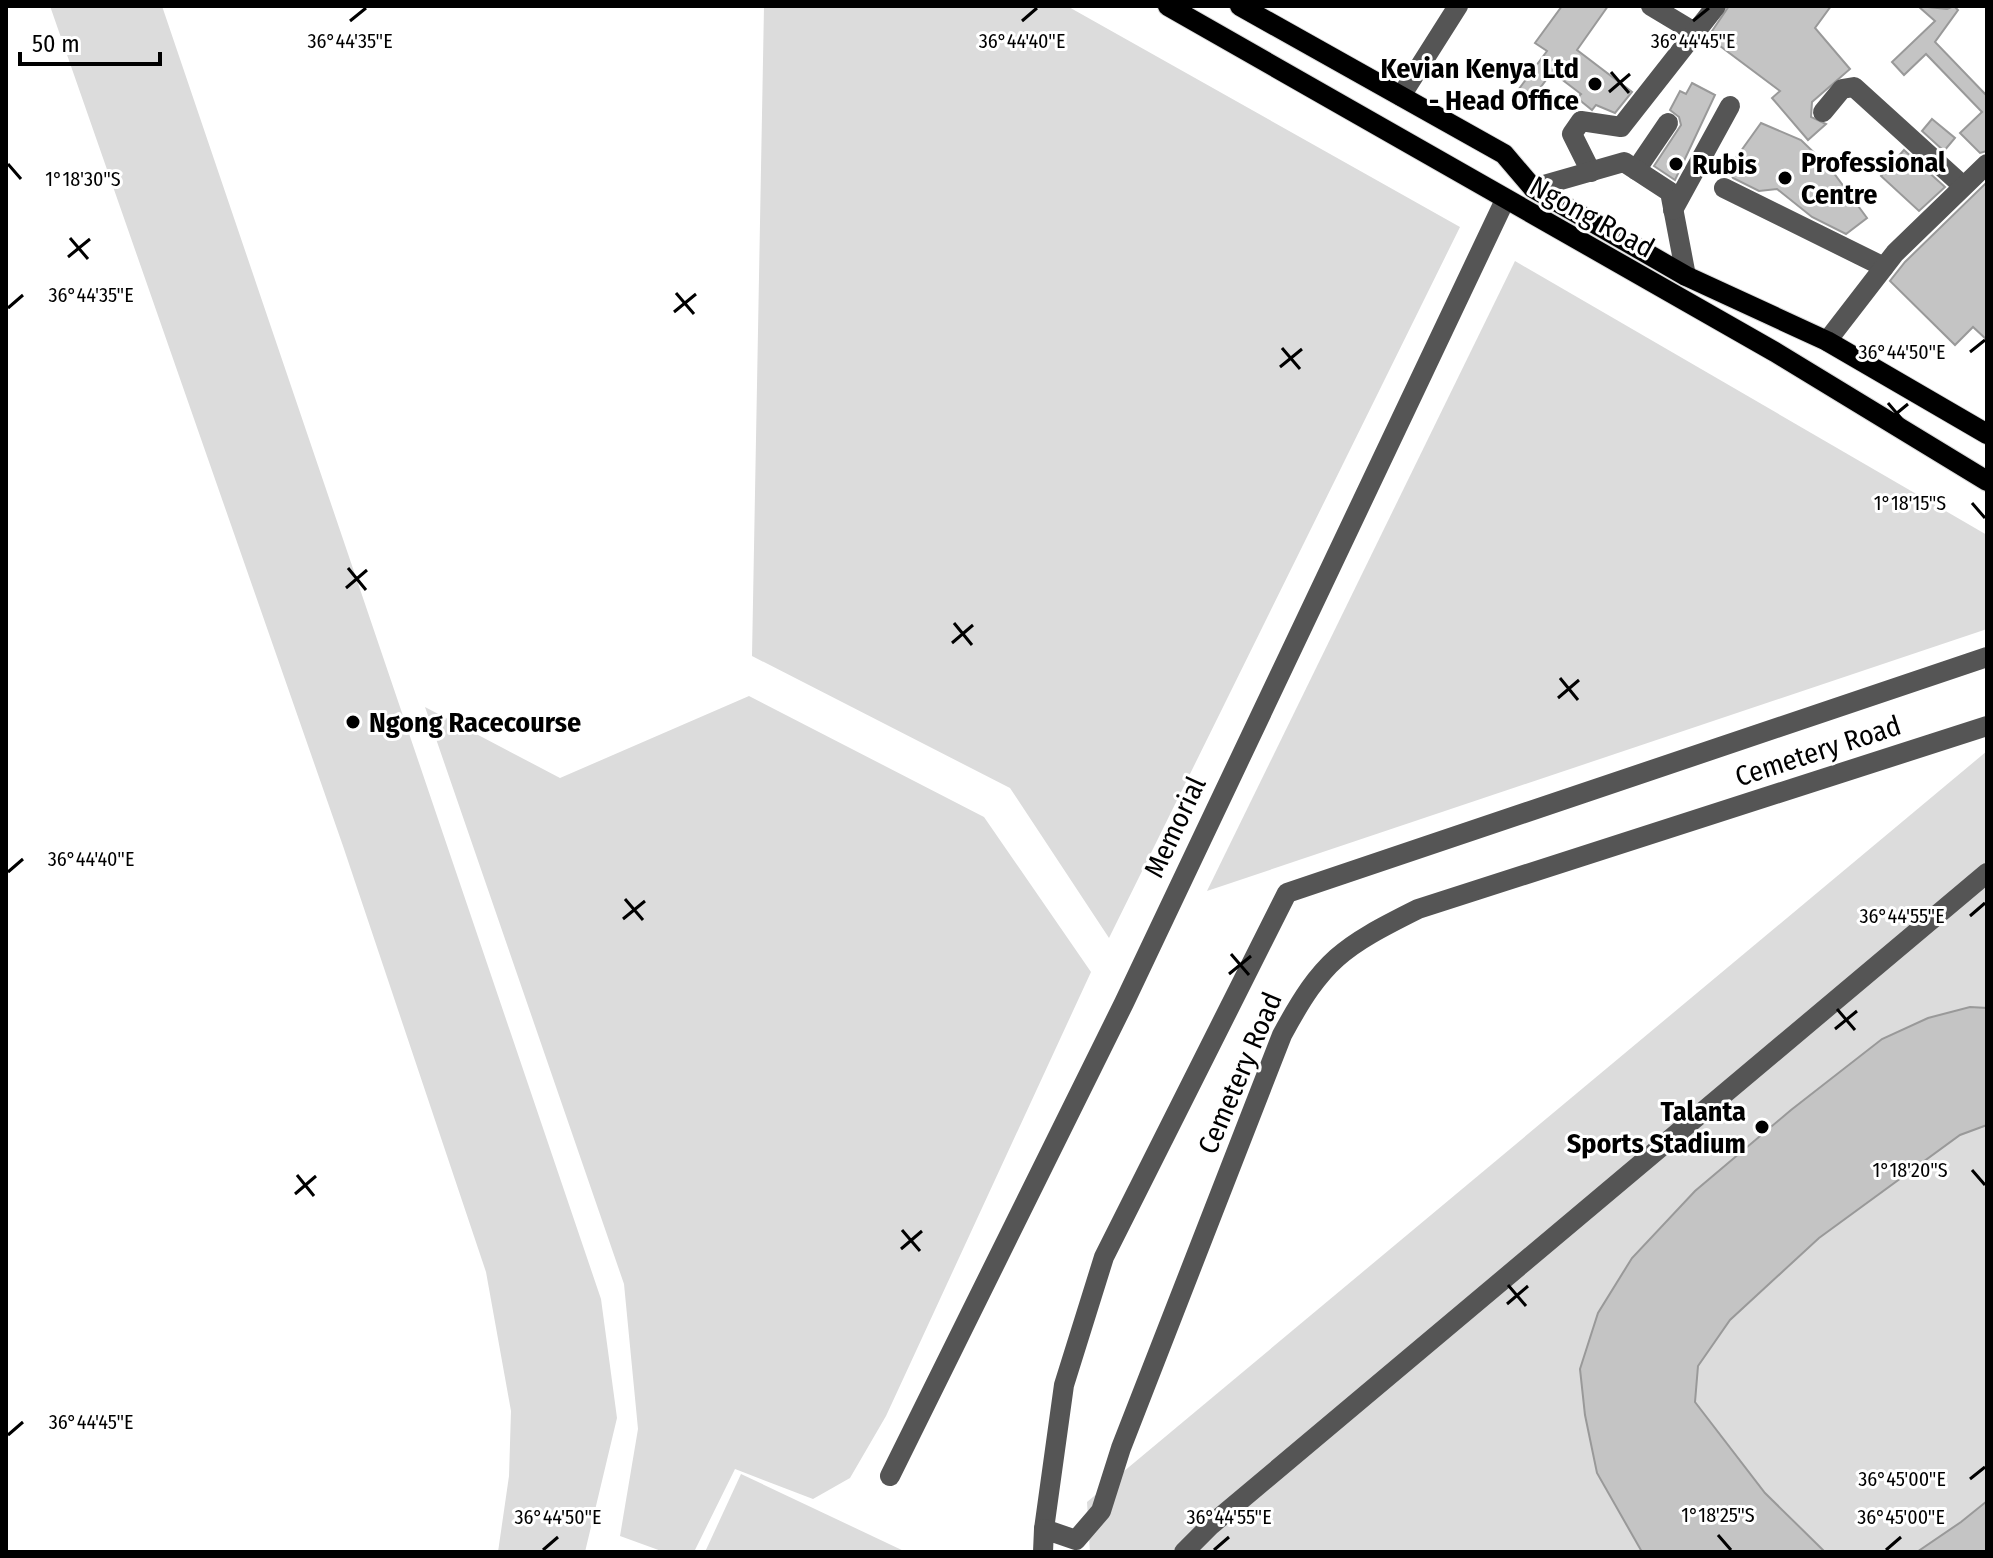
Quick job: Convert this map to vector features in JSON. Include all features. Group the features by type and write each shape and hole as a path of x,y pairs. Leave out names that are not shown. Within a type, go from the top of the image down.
{"main road":[{"name":"Ngong Road","path":"1168,6 1775,352 1987,481"},
{"name":"Ngong Road","path":"1240,6 1504,154 1533,188 1686,276 1827,341 1987,434"}],"street":[{"path":"1401,96 1458,6"},
{"path":"1651,6 1696,33"},
{"path":"1591,172 1572,134 1581,121 1621,127 1716,6"},
{"path":"1823,112 1842,89 1854,87 1962,185"},
{"path":"1673,210 1730,106"},
{"path":"1636,170 1668,123"},
{"path":"1533,188 1624,162 1670,192 1686,276"},
{"path":"1827,341 1884,267 1962,185 1987,164"},
{"path":"1724,188 1884,267"},
{"name":"Memorial","path":"890,1476 1124,1003 1505,200"},
{"path":"1043,1552 1064,1385 1104,1257 1287,893 1987,657"},
{"name":"Cemetery Road","path":"1044,1529 1077,1546 1101,1511 1121,1448 1282,1035 1308,987 1357,939 1418,909 1987,726"},
{"path":"1184,1552 1223,1514 1987,873"}],"shaded area":[{"name":"Ngong Racecourse","path":"50,6 162,6 601,1299 617,1418 585,1552 498,1552 509,1476 511,1411 486,1272 343,846"},
{"path":"764,6 1067,6 1460,227 1109,938 1010,788 752,656"},
{"path":"1515,261 1987,535 1987,629 1207,891"},
{"path":"749,696 984,817 1091,972 886,1416 850,1478 813,1499 735,1469 694,1552 664,1552 620,1536 638,1429 624,1284 425,707 560,778"},
{"name":"Talanta Sports Stadium","path":"1987,751 1987,1552 1090,1552 1087,1502"},
{"path":"741,1474 906,1552 705,1552"}],"building":[{"path":"1562,6 1608,6 1577,50 1632,92 1615,113 1596,105 1592,110 1577,98 1581,94 1552,72 1526,107 1513,97 1547,51 1535,43"},
{"path":"1729,6 1831,6 1815,28 1850,69 1812,102 1811,117 1826,124 1808,140 1772,98 1780,91 1708,37"},
{"path":"1918,6 1947,9 1954,6 1958,10 1935,42 1987,96 1987,151 1980,153 1960,133 1982,112 1926,54 1904,75 1892,62 1935,21"},
{"path":"1692,83 1715,95 1675,180 1654,166 1681,125 1679,117 1670,110 1680,91 1686,94"},
{"path":"1932,119 1955,138 1944,151 1922,131"},
{"name":"Professional Centre","path":"1761,123 1801,140 1830,168 1867,218 1846,234 1812,217 1777,189 1759,191 1733,178 1728,169"},
{"path":"1904,150 1945,187 1919,211 1881,176"},
{"path":"1987,182 1987,340 1973,327 1955,345 1890,281 1905,262"},
{"path":"1970,1007 1987,1008 1987,1125 1960,1135 1819,1238 1730,1320 1698,1366 1695,1402 1765,1493 1825,1552 1642,1552 1597,1473 1585,1415 1580,1369 1598,1313 1632,1258 1695,1191 1791,1110 1882,1039 1928,1018"},
{"path":"1987,1501 1987,1552 1917,1552 1961,1522"}],"place":[{"name":"Kevian Kenya Ltd - Head Office","path":"1595,84"},
{"name":"Rubis","path":"1676,164"},
{"name":"Professional Centre","path":"1785,178"},
{"name":"Ngong Racecourse","path":"353,722"},
{"name":"Talanta Sports Stadium","path":"1762,1127"}]}
